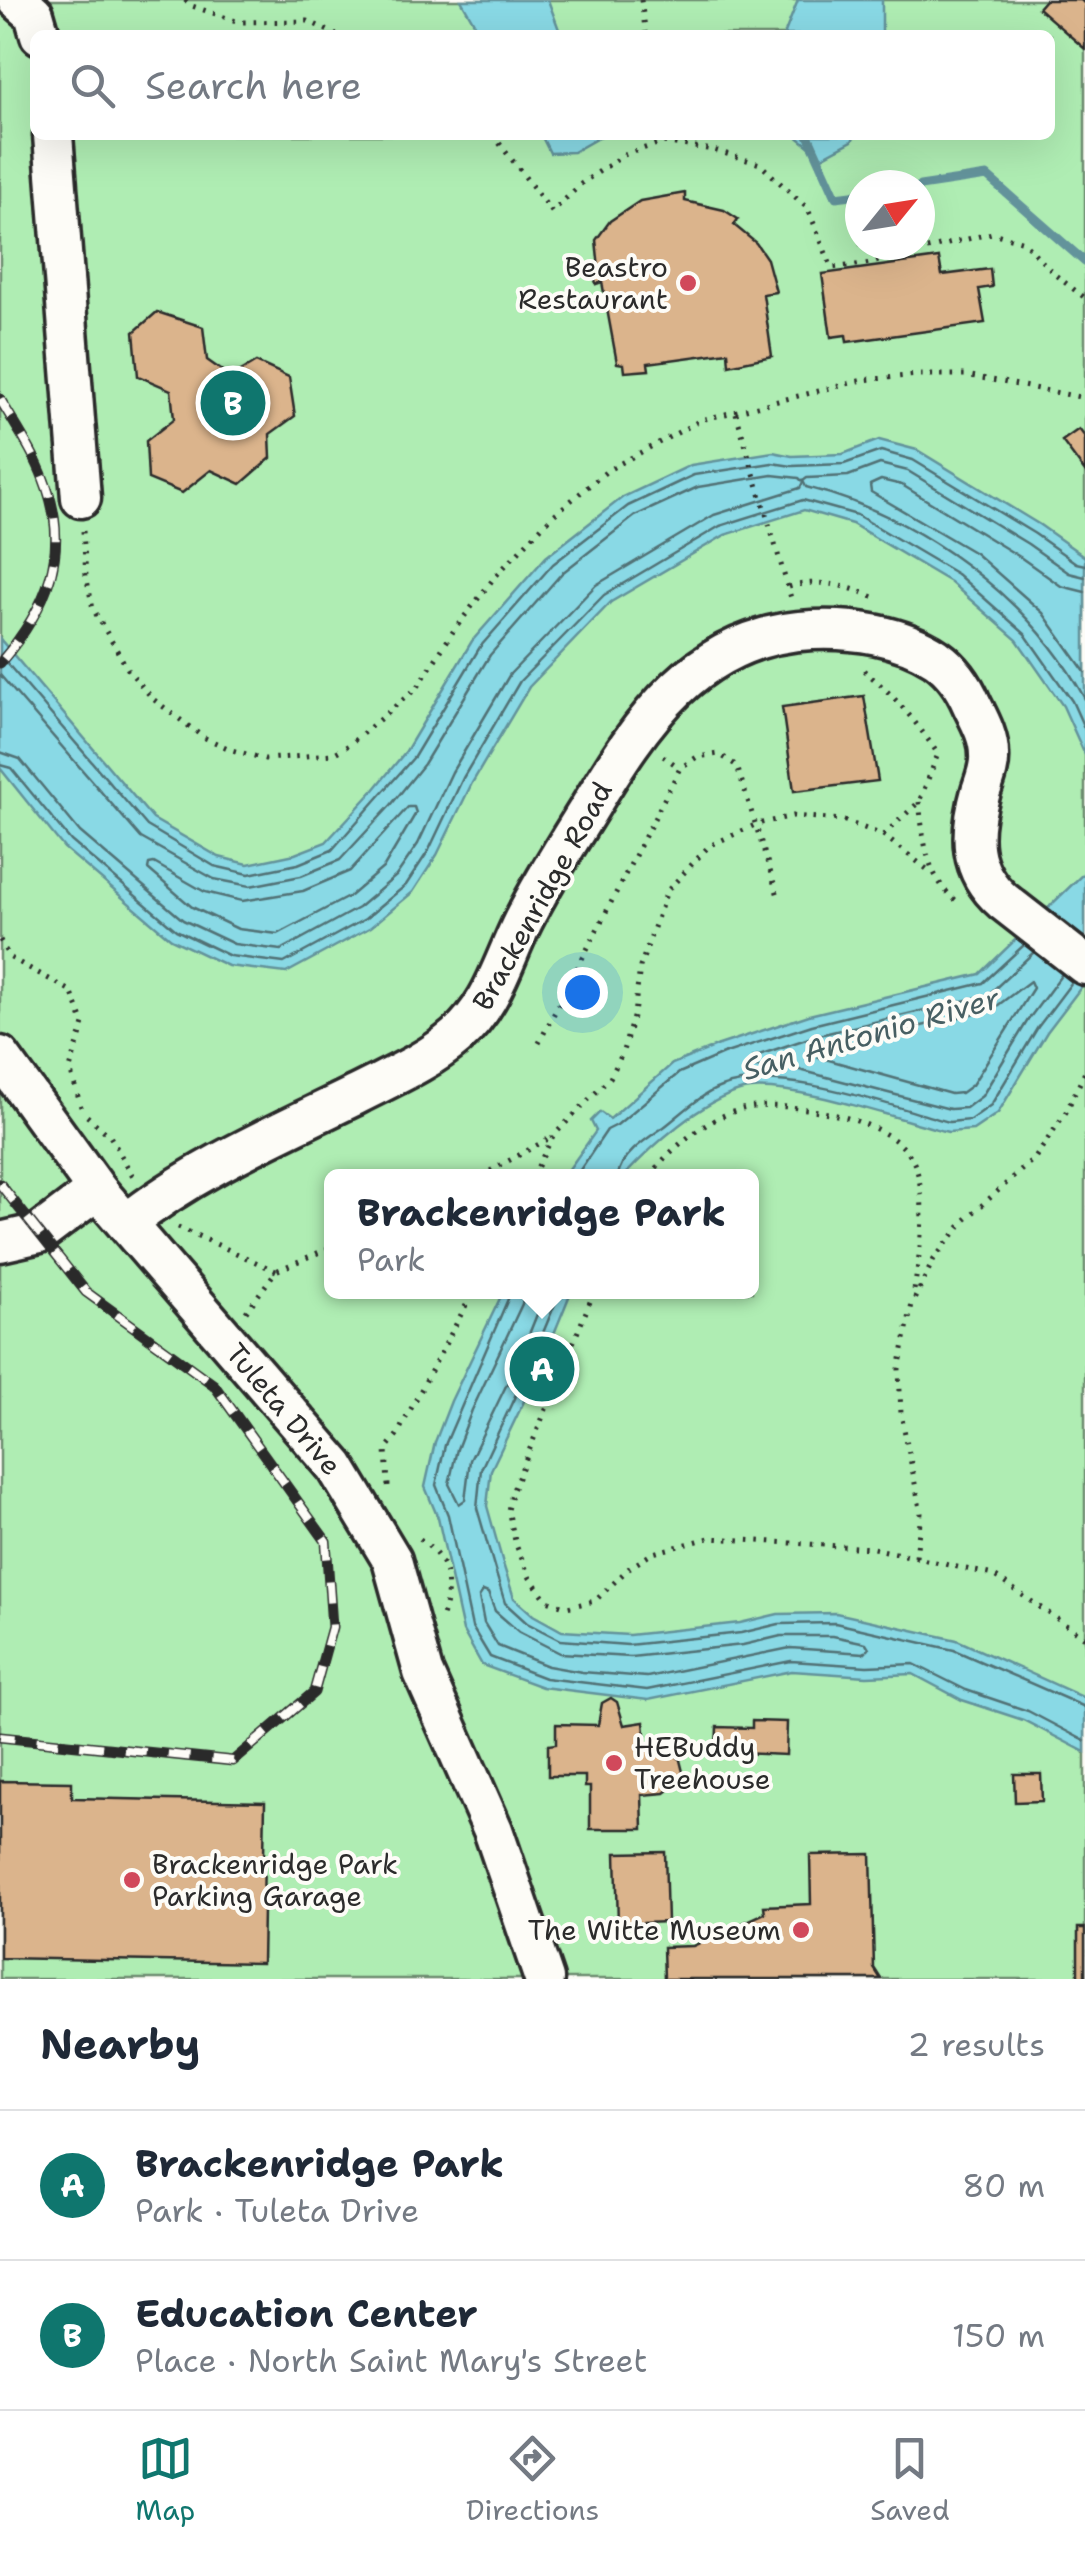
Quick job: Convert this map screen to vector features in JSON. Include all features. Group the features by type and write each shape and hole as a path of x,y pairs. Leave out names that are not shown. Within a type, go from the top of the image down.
{"street":[{"path":"18,0 34,14 39,30"},
{"path":"53,140 81,498"},
{"name":"Brackenridge Road","path":"127,1223 174,1187 419,1063 457,1037 492,994 522,923 550,873 613,768 651,715 706,663 744,645 798,631 851,631 906,644 933,656 963,686 987,738 990,752 974,819 973,853 982,880 1085,965"},
{"name":"Tuleta Drive","path":"0,1056 97,1190 336,1467 392,1560 423,1672 493,1830 544,1979"},
{"path":"0,1242 40,1233 97,1190"}],"path":[{"path":"185,0 239,22 308,21 326,30"},
{"path":"643,1 646,30"},
{"path":"497,140 552,212 582,183 624,155 660,140"},
{"path":"667,140 760,164 808,209 832,268 872,263 992,232 1024,242 1054,274 1085,298"},
{"path":"81,498 86,575 93,608 129,670 152,699 203,737 232,750 265,759 333,754 418,687 454,630 494,578 550,518 608,470 702,420 863,380 918,374 966,374 1085,398"},
{"path":"735,412 780,555 798,631"},
{"path":"854,663 883,685 912,716 938,754 919,802 883,835"},
{"path":"654,750 680,768"},
{"path":"539,1043 680,768 697,756 719,754 737,766 779,899"},
{"path":"494,1169 553,1136 610,1078 622,1054 634,1014 640,968 667,891 709,846 757,824 794,816 842,820 883,835 934,873"},
{"path":"0,940 9,957 72,991 84,1024 70,1069 82,1111 110,1136 138,1185"},
{"path":"912,1304 934,1259 965,1220 1035,1158 1066,1112 1085,1072"},
{"path":"657,1169 688,1139 740,1110 778,1105 851,1119 890,1136 912,1158 921,1193 918,1268 899,1369 901,1414 920,1513 916,1557"},
{"path":"536,1169 553,1136"},
{"path":"176,1226 276,1271"},
{"path":"226,1340 276,1271 324,1250"},
{"path":"389,1494 386,1449 397,1436 469,1299"},
{"path":"591,1299 508,1510 516,1545 530,1578 547,1600 567,1606 595,1602 629,1568 653,1553 709,1538 872,1548 993,1575 1085,1638"},
{"path":"415,1536 439,1555 447,1570 450,1593 442,1617"}],"green space":[{"path":"0,0 1085,0 1085,1979 0,1979"}],"water":[{"path":"461,0 548,0 559,30 478,30"},
{"path":"798,0 882,0 882,30 786,30"},
{"path":"544,140 594,140 573,152 550,153"},
{"path":"801,140 852,140 852,141 822,157"},
{"path":"879,440 917,450 1085,557 1085,755 1063,706 1017,640 950,582 852,524 804,510 725,535 611,602 529,687 413,892 371,927 286,973 228,966 171,939 64,848 0,768 0,639 153,819 219,857 248,864 295,854 326,842 374,790 406,751 472,641 546,557 623,497 691,465 773,452 792,456 843,454"},
{"name":"San Antonio River","path":"1085,872 1085,982 1047,1032 998,1113 973,1130 948,1132 844,1103 762,1088 743,1090 711,1104 663,1138 631,1169 569,1169 596,1131 591,1121 600,1112 610,1119 672,1064 809,1015 980,974"},
{"path":"500,1299 568,1299 491,1470 487,1506 504,1567 514,1598 533,1615 562,1631 629,1635 740,1623 778,1614 836,1613 957,1640 1085,1698 1085,1752 1023,1720 962,1700 913,1674 867,1676 792,1671 648,1700 542,1687 482,1665 463,1631 438,1518 425,1487 435,1442"}],"building":[{"path":"1045,0 1081,0 1085,4 1085,49 1038,8"},
{"name":"Beastro Restaurant","path":"685,193 685,201 724,210 738,219 734,225 756,243 767,259 776,292 763,294 772,356 729,365 728,352 648,363 649,370 625,372 624,364 617,363 602,282 596,284 596,240 610,221 640,201"},
{"path":"939,258 942,275 990,269 992,287 979,289 985,323 847,342 846,335 831,337 822,274"},
{"path":"157,312 203,327 207,360 231,377 256,362 289,377 295,416 270,434 271,458 241,484 211,470 182,493 148,479 146,441 174,419 171,390 138,376 134,332"},
{"path":"1079,429 1085,437 1085,472 1062,441"},
{"path":"864,696 878,781 794,791 782,707"},
{"name":"HEBuddy Treehouse","path":"611,1698 617,1702 624,1725 644,1722 646,1743 670,1746 683,1772 680,1782 665,1793 642,1795 643,1829 590,1829 590,1787 585,1787 585,1776 548,1776 548,1745 556,1744 556,1724 598,1725 602,1703"},
{"path":"752,1721 787,1722 786,1755 716,1752 717,1727 752,1728"},
{"path":"1014,1774 1041,1774 1042,1801 1015,1802"},
{"name":"Brackenridge Park Parking Garage","path":"0,1781 72,1782 72,1798 265,1802 262,1963 0,1958"},
{"path":"665,1852 667,1922 618,1924 616,1853"},
{"name":"The Witte Museum","path":"871,1854 874,1968 881,1979 664,1979 663,1947 693,1946 765,1913 764,1906 811,1904 810,1855"},
{"path":"1078,1928 1085,1928 1085,1979 1078,1979"}],"waterway":[{"path":"810,140 836,197 845,196"},
{"path":"935,184 987,176 1085,262"}],"railway":[{"path":"0,399 40,470 56,531 55,555 42,600 0,663"},
{"path":"0,1184 86,1292 214,1385 326,1541 332,1627 314,1692 233,1761 0,1737"}],"place":[{"name":"Beastro Restaurant","path":"688,283"},
{"name":"Education Center","path":"233,403"},
{"name":"Brackenridge Park","path":"542,1369"},
{"name":"HEBuddy Treehouse","path":"614,1763"},
{"name":"Brackenridge Park Parking Garage","path":"132,1880"},
{"name":"The Witte Museum","path":"801,1930"}]}
